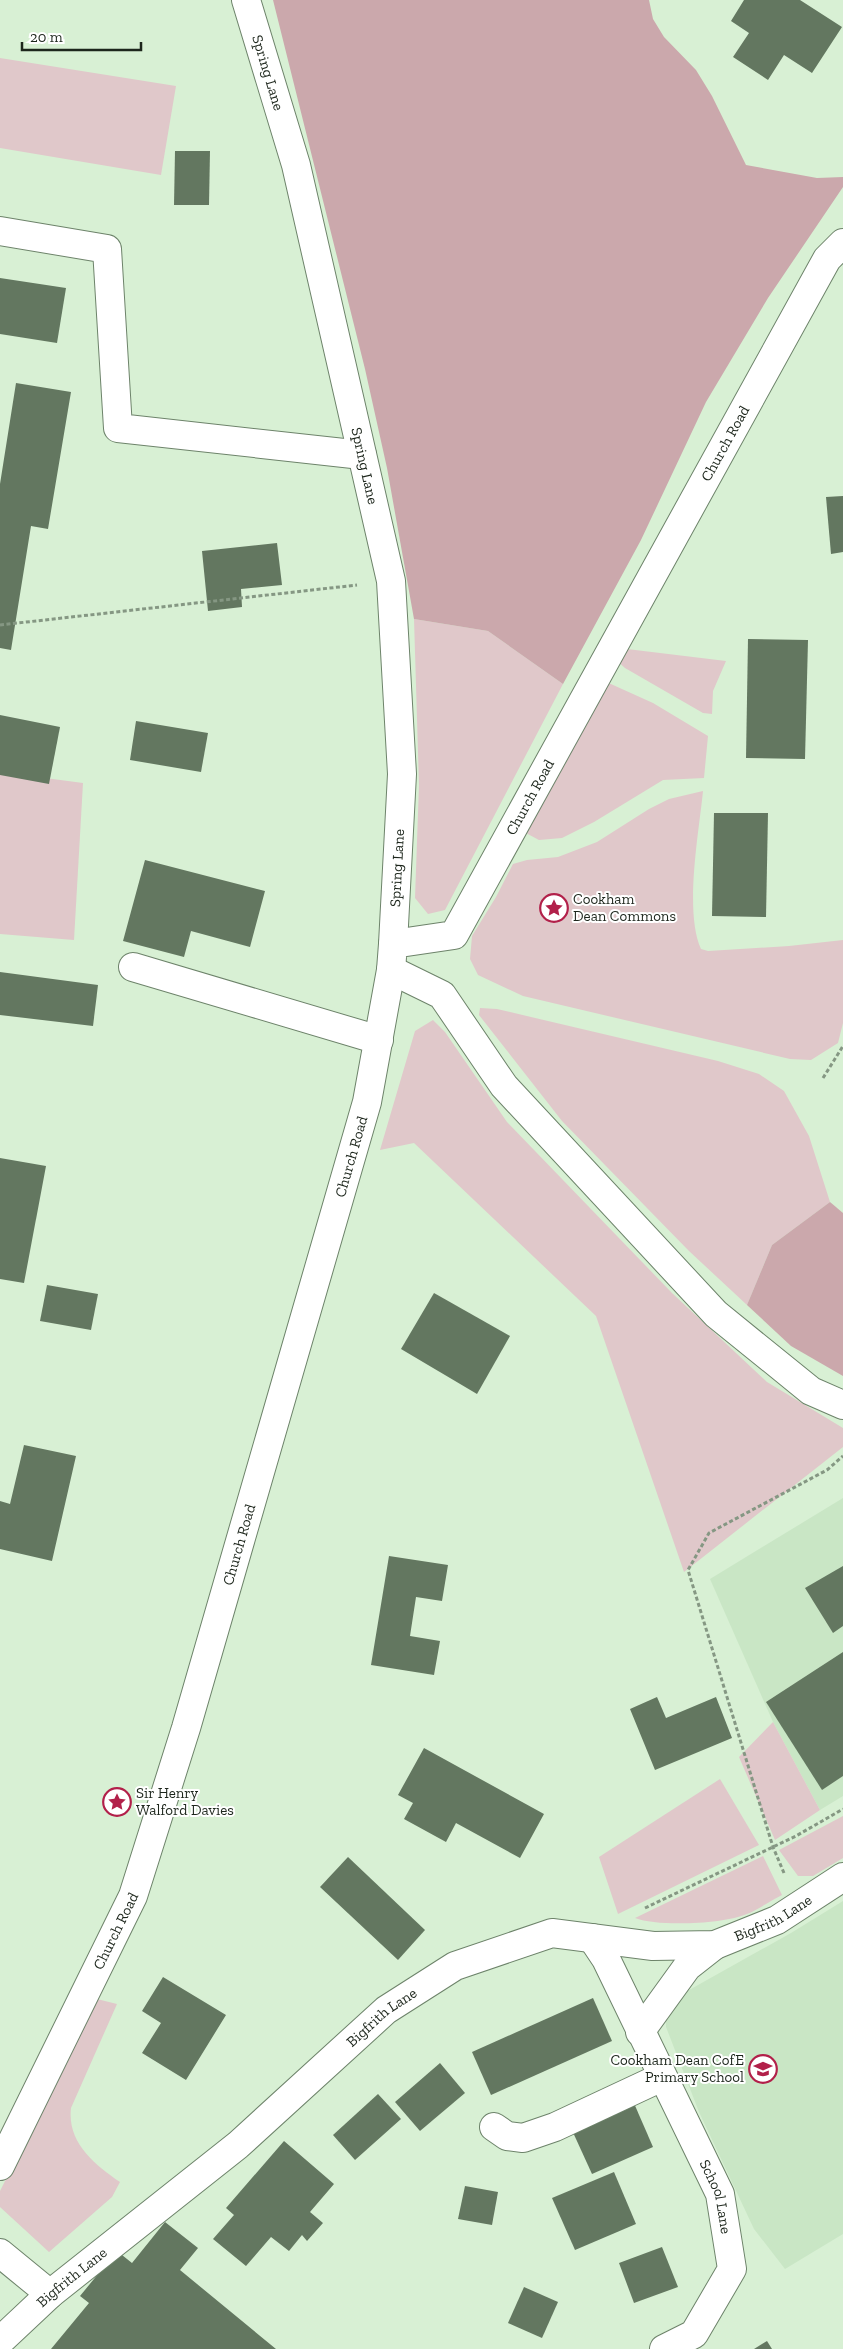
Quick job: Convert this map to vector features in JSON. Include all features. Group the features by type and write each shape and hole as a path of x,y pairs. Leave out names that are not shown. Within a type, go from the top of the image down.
{"street":[{"name":"Spring Lane","path":"246,0 296,165 391,581 402,774 392,957"},
{"path":"0,231 107,249 118,428 362,455"},
{"name":"Church Road","path":"0,2166 133,1896 186,1728 365,1112 392,957 454,935 828,259 843,243"},
{"path":"392,957 442,995 504,1086 716,1314 812,1391 843,1406"},
{"path":"133,967 379,1040"},
{"name":"Bigfrith Lane","path":"0,2341 50,2294 238,2145 386,2010 456,1966 552,1933 653,1946 715,1945 777,1920 843,1876"},
{"name":"School Lane","path":"592,1938 606,1959 720,2194 732,2269 694,2334 664,2349"},
{"path":"640,2032 687,1967 715,1945"},
{"path":"494,2127 507,2136 523,2138 555,2127 662,2077"},
{"path":"0,2252 50,2294"}],"path":[{"path":"0,625 391,581"},
{"path":"823,1078 843,1046"},
{"path":"799,1905 773,1847 688,1570 709,1532 827,1470 843,1456"},
{"path":"644,1909 773,1847 843,1809"}],"shaded area":[{"path":"273,0 649,0 653,19 664,37 696,70 712,96 746,165 817,178 843,177 843,187 768,298 706,402 641,540 563,684 488,631 414,619 387,468 365,369"},
{"path":"0,58 176,86 161,175 0,148"},
{"path":"414,619 488,631 563,684 445,910 428,914 415,898 419,785"},
{"path":"627,649 726,661 713,691 712,714 703,713 625,668 615,659"},
{"path":"602,680 653,703 708,736 704,778 663,780 594,822 562,838 539,840 524,832"},
{"path":"0,772 83,783 74,940 0,934"},
{"path":"703,791 693,894 696,933 701,949 708,951 789,946 843,940 843,1023 838,1043 811,1060 790,1059 523,996 478,975 470,959 472,936 496,897 513,864 527,860 558,857 597,842 649,809 669,799"},
{"path":"480,1008 497,1009 718,1061 759,1074 784,1091 809,1136 830,1202 772,1245 747,1305 689,1251 562,1121 479,1015"},
{"path":"433,1020 445,1032 507,1122 672,1293 767,1382 843,1428 843,1447 684,1572 596,1316 414,1143 380,1150 415,1031"},
{"path":"830,1202 843,1213 843,1376 791,1346 747,1305 772,1245"},
{"path":"843,1498 843,1796 820,1810 773,1722 710,1579"},
{"path":"773,1722 820,1810 775,1840 739,1757"},
{"path":"720,1779 759,1845 618,1914 599,1857"},
{"path":"843,1816 843,1858 813,1876 798,1876 779,1850"},
{"path":"763,1856 782,1895 751,1912 723,1920 691,1923 659,1923 635,1918"},
{"name":"Cookham Dean CofE Primary School","path":"843,1901 843,2234 785,2269 754,2229 699,2112 666,2027 666,2014 682,1994 791,1933"},
{"path":"97,1999 117,2004 71,2108 71,2120 73,2131 84,2151 101,2168 120,2182 112,2197 49,2252 0,2207 0,2191"}],"building":[{"path":"744,0 800,0 842,27 812,73 784,55 768,80 733,57 749,33 731,21"},
{"path":"175,151 210,151 209,205 174,205"},
{"path":"0,278 66,288 57,343 0,334"},
{"path":"16,383 71,392 48,529 31,526 11,650 0,648 0,484"},
{"path":"843,496 843,552 831,554 826,497"},
{"path":"277,543 282,585 241,589 242,607 208,611 202,551"},
{"path":"748,639 808,640 805,759 746,758"},
{"path":"0,715 60,727 49,784 0,775"},
{"path":"136,721 208,733 201,772 130,760"},
{"path":"714,813 768,813 766,917 712,916"},
{"path":"145,860 265,891 250,947 191,931 184,957 123,941"},
{"path":"0,972 98,985 93,1026 0,1015"},
{"path":"0,1158 46,1166 24,1283 0,1279"},
{"path":"47,1285 98,1294 91,1330 40,1321"},
{"path":"434,1293 510,1336 477,1394 401,1349"},
{"path":"24,1445 76,1456 52,1561 0,1549 0,1501 10,1504"},
{"path":"389,1556 448,1565 442,1601 416,1597 410,1636 440,1641 434,1675 371,1665"},
{"path":"843,1566 843,1626 833,1633 805,1588"},
{"path":"843,1652 843,1776 822,1790 766,1702"},
{"path":"657,1697 666,1718 716,1697 732,1738 655,1770 630,1709"},
{"path":"424,1748 544,1814 520,1858 456,1823 446,1842 404,1819 413,1803 398,1795"},
{"path":"348,1857 425,1930 398,1960 320,1887"},
{"path":"163,1977 226,2015 186,2080 142,2053 161,2023 142,2011"},
{"path":"593,1998 612,2041 491,2095 472,2052"},
{"path":"440,2063 465,2093 420,2131 395,2102"},
{"path":"378,2094 401,2119 355,2160 333,2135"},
{"path":"633,2101 653,2147 592,2174 571,2128"},
{"path":"284,2141 334,2184 310,2212 323,2223 307,2241 302,2235 289,2251 271,2237 246,2266 213,2239 234,2215 226,2208"},
{"path":"614,2172 636,2224 575,2250 552,2198"},
{"path":"465,2186 498,2192 492,2225 458,2219"},
{"path":"165,2222 198,2248 180,2270 276,2349 51,2349 89,2303 80,2296 117,2251 132,2263"},
{"path":"662,2247 678,2287 634,2303 619,2263"},
{"path":"524,2287 558,2302 542,2338 508,2323"},
{"path":"767,2341 772,2349 754,2349"}],"place":[{"name":"Cookham Dean Commons","path":"554,908"},
{"name":"Sir Henry Walford Davies","path":"117,1802"},
{"name":"Cookham Dean CofE Primary School","path":"763,2069"}]}
